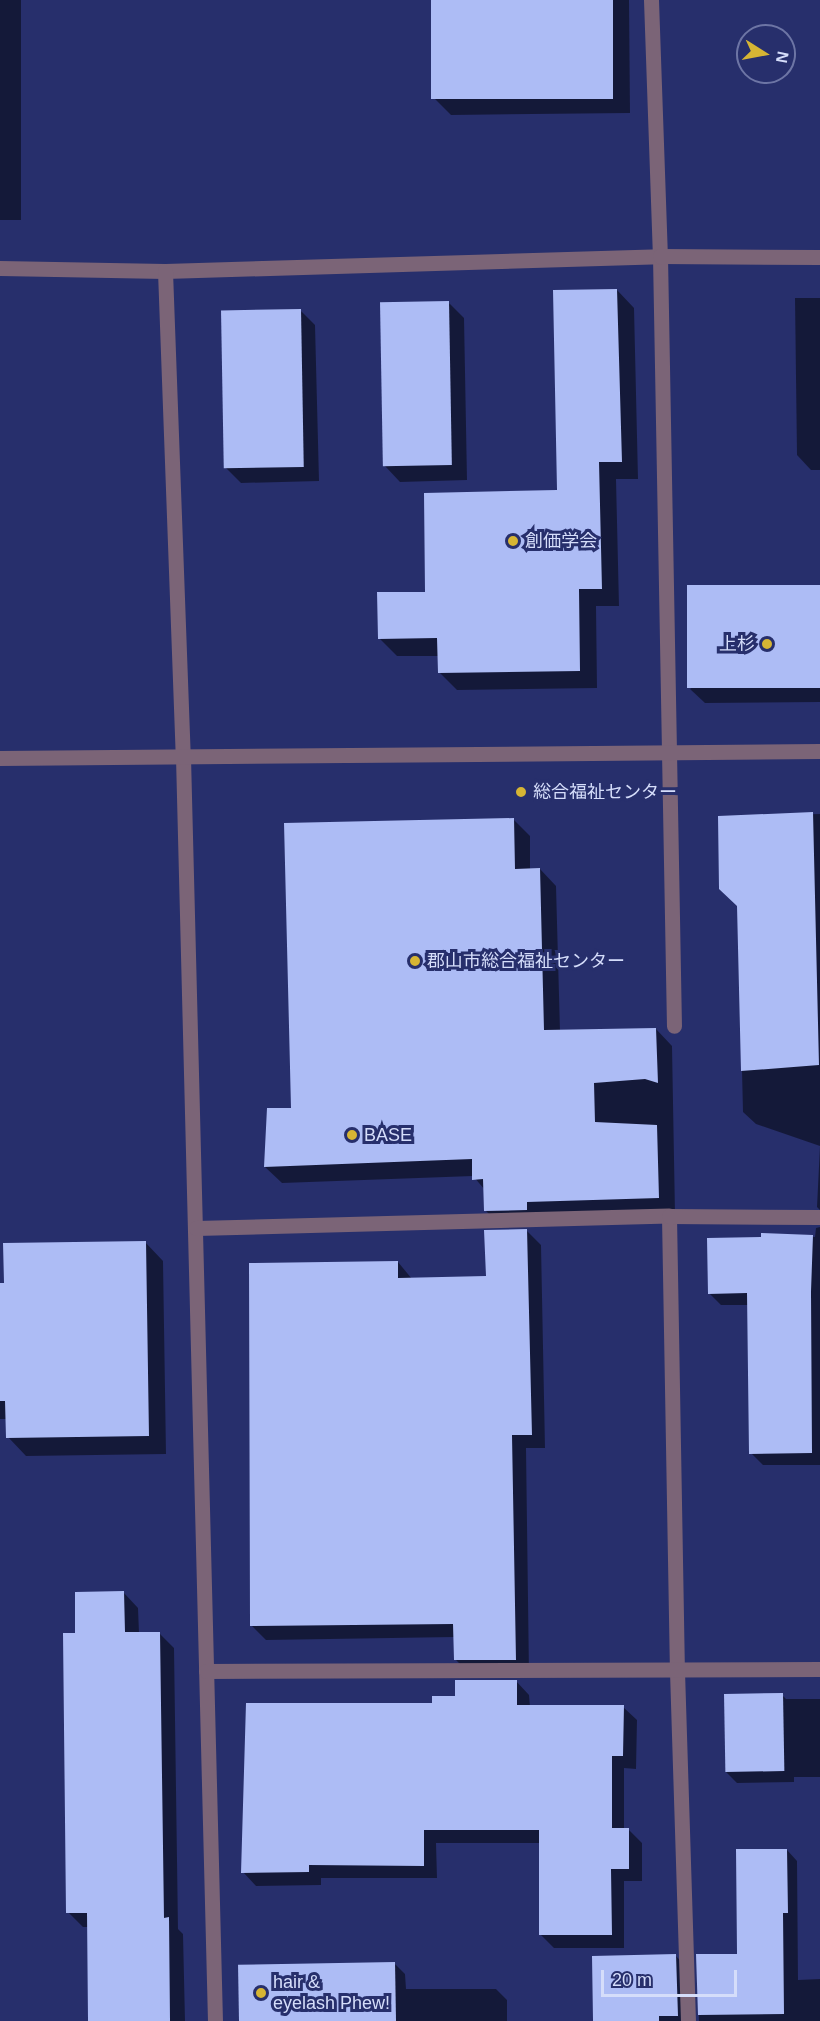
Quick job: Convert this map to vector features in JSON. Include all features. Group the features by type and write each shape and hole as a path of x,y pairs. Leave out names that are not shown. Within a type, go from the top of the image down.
{"street":[{"path":"651,0 660,256 674,1026"},
{"path":"0,268 165,271 660,256 820,258"},
{"path":"165,271 183,757 215,2021"},
{"path":"0,758 820,751"},
{"path":"196,1228 669,1216 820,1217"},
{"path":"669,1216 677,1671 688,2021"},
{"path":"206,1671 820,1669"}],"building":[{"path":"431,0 613,0 613,99 431,99"},
{"name":"創価学会","path":"617,289 622,462 599,462 602,589 579,589 580,671 438,673 437,638 378,639 377,592 425,592 424,493 557,490 553,290"},
{"path":"449,301 452,465 383,466 380,302"},
{"path":"301,309 304,467 224,468 221,310"},
{"path":"687,585 820,585 820,688 687,688"},
{"path":"813,812 819,1065 741,1071 737,906 719,889 718,816"},
{"path":"514,818 515,869 540,868 544,1030 656,1028 658,1083 645,1079 594,1083 595,1122 657,1125 659,1198 527,1202 527,1210 484,1211 483,1179 472,1180 472,1159 264,1167 267,1108 291,1108 284,823"},
{"path":"527,1229 532,1435 512,1435 516,1660 454,1660 453,1624 250,1626 249,1263 398,1261 398,1278 486,1276 484,1230"},
{"path":"761,1233 813,1235 812,1453 749,1454 747,1293 708,1294 707,1238 761,1237"},
{"path":"146,1241 149,1436 6,1438 5,1401 0,1401 0,1283 4,1283 3,1243"},
{"path":"124,1591 125,1632 160,1632 164,1918 169,1917 170,2021 88,2021 87,1913 66,1913 63,1633 75,1633 75,1592"},
{"path":"455,1680 517,1680 517,1705 624,1705 623,1756 612,1756 612,1828 629,1828 629,1869 611,1869 612,1935 539,1935 539,1830 424,1830 424,1866 309,1865 309,1872 241,1873 246,1703 432,1703 432,1696 455,1696"},
{"path":"783,1693 784,1771 725,1772 724,1694"},
{"path":"736,1849 787,1849 788,1913 783,1913 784,2014 698,2015 696,1954 737,1954"},
{"path":"676,1954 678,2016 659,2016 659,2021 593,2021 592,1956"},
{"path":"395,1962 396,2021 239,2021 238,1965"}],"place":[{"name":"創価学会","path":"513,541"},
{"name":"上杉","path":"767,644"},
{"name":"総合福祉センター","path":"521,792"},
{"name":"郡山市総合福祉センター","path":"415,961"},
{"name":"BASE","path":"352,1135"},
{"name":"hair & eyelash Phew!","path":"261,1993"}]}
